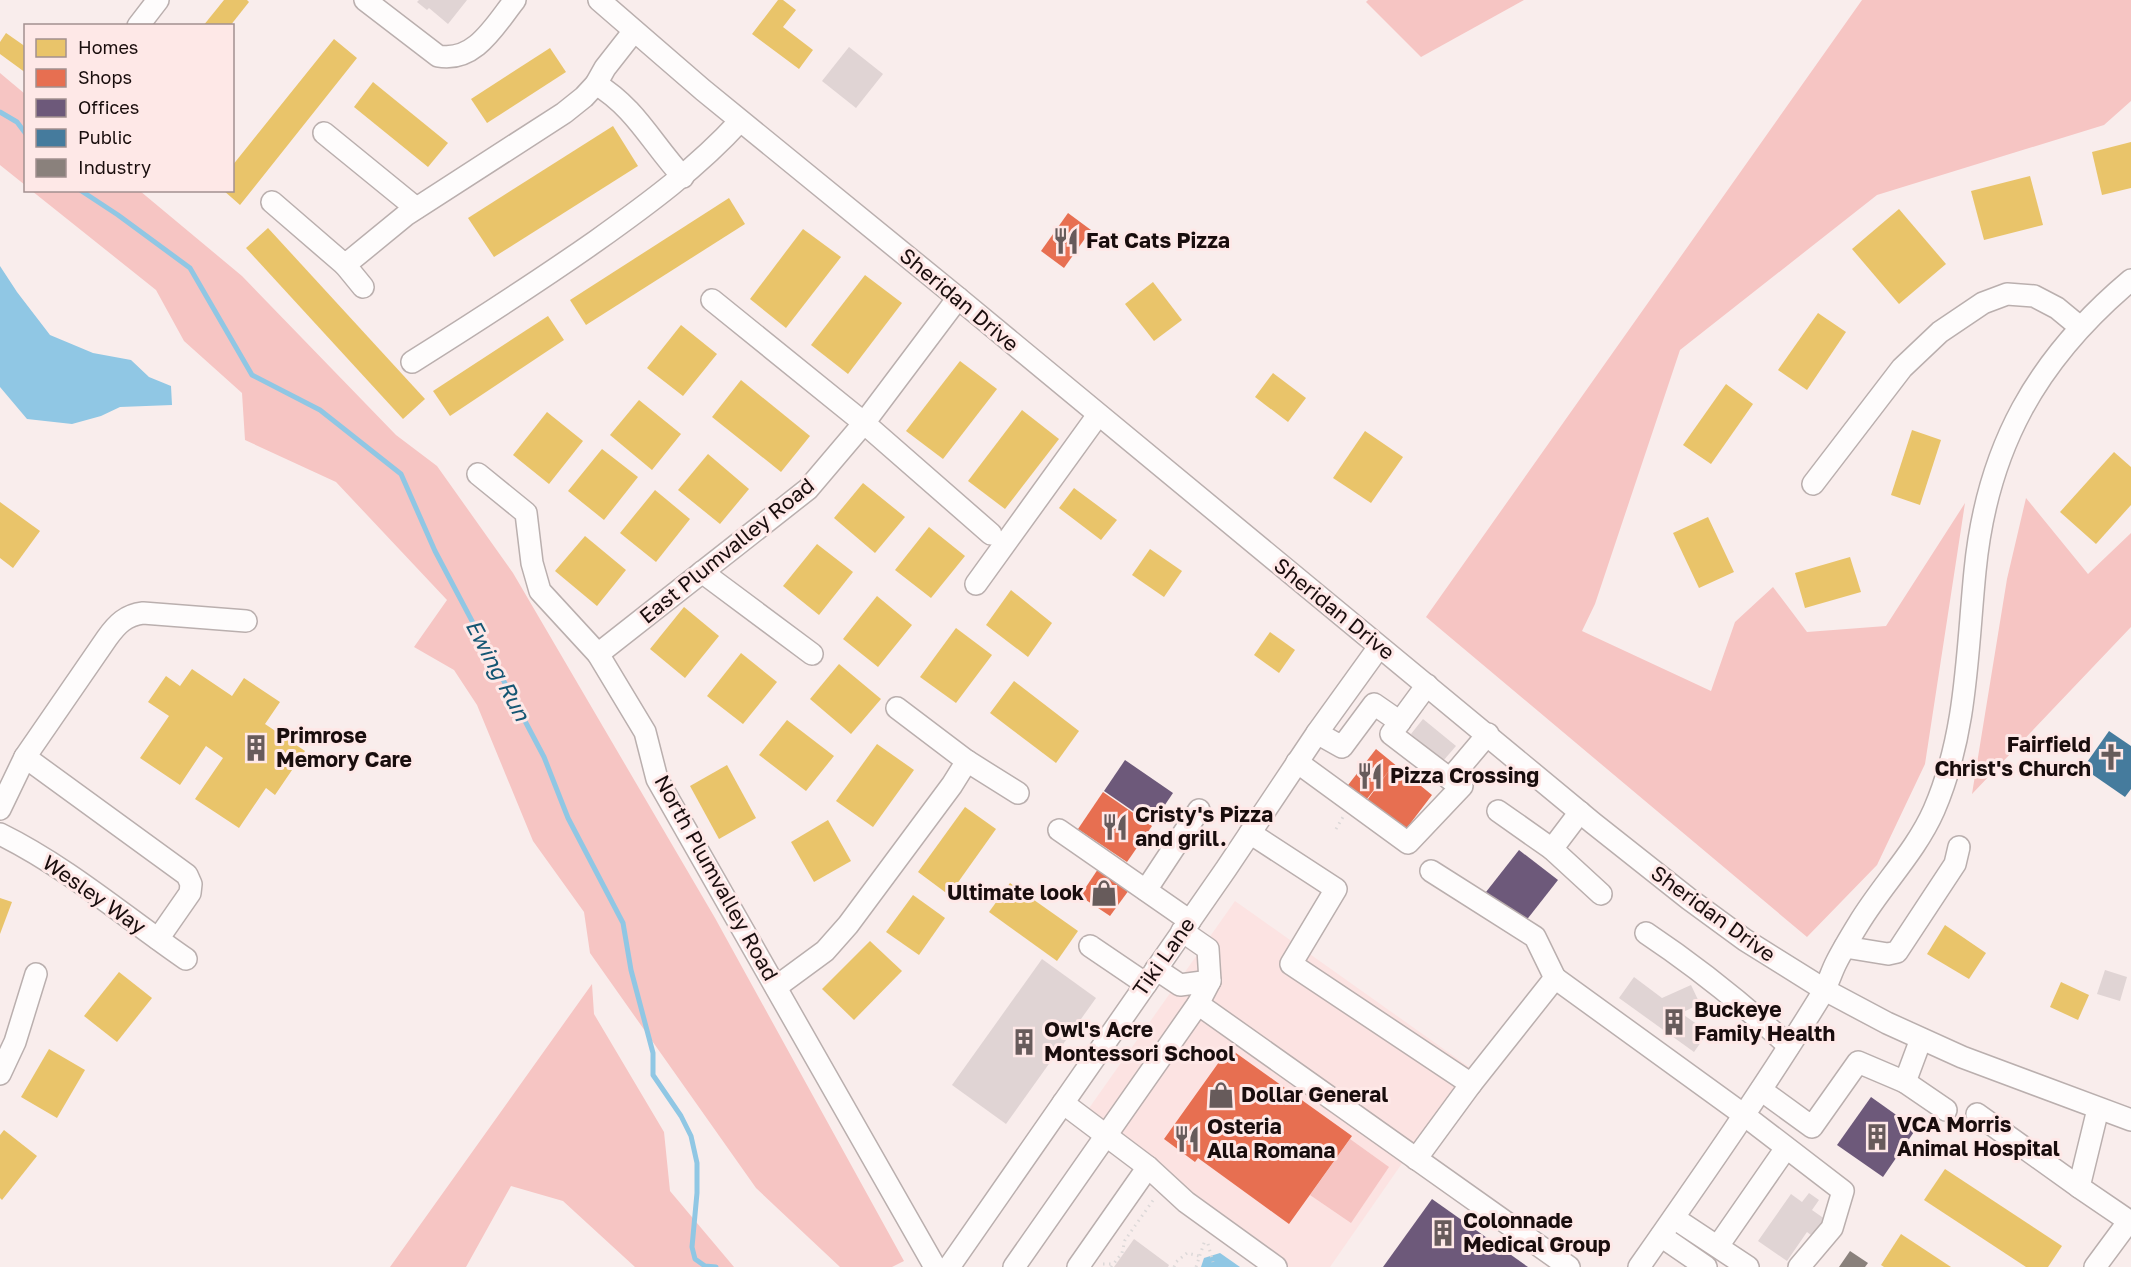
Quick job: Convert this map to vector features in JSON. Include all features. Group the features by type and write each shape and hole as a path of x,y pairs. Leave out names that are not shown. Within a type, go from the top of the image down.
{"street":[{"path":"140,24 158,0"},
{"path":"365,0 438,56 451,59 478,46 515,0"},
{"name":"Sheridan Drive","path":"599,0 740,121 958,298 1580,812 1698,906 1745,940 1825,990 1887,1023 1962,1057 2131,1120"},
{"path":"345,265 416,208 564,114 596,84 605,68 634,31"},
{"path":"596,84 614,95 628,108 683,177"},
{"path":"412,362 544,277 658,198 721,143 740,121"},
{"path":"324,133 416,208"},
{"path":"272,202 345,265 363,287"},
{"path":"1639,1267 1790,1046 1825,990 1859,922 1933,813 1953,759 1964,705 1975,570 1982,516 1998,463 2019,413 2048,366 2102,304 2131,280"},
{"path":"1813,484 1902,368 1940,332 1983,303 2007,294 2034,296 2057,308 2080,327"},
{"name":"East Plumvalley Road","path":"598,654 808,489 864,423 958,298"},
{"path":"712,300 864,423 991,534"},
{"path":"976,584 1098,415"},
{"name":"North Plumvalley Road","path":"478,474 526,513 532,563 540,591 598,654 645,732 657,779 935,1267"},
{"path":"702,572 812,654"},
{"path":"0,809 25,757 107,638 122,620 133,614 143,613 246,621"},
{"name":"Tiki Lane","path":"949,1267 1317,733 1379,647"},
{"path":"1297,762 1408,843 1462,786 1391,734 1427,686"},
{"path":"1317,733 1342,747 1374,704 1400,722"},
{"path":"897,708 968,761 1018,793"},
{"path":"1450,779 1488,734"},
{"path":"25,757 187,875 191,884 190,893 158,939"},
{"path":"776,987 825,951 848,925 968,761"},
{"path":"1146,890 1199,810"},
{"path":"1498,811 1552,849 1600,894"},
{"path":"1552,849 1580,812"},
{"path":"1014,1267 1198,1004 1210,981 1208,949 1186,926 1146,890 1059,830"},
{"path":"1250,833 1336,889 1292,964 1470,1084"},
{"name":"Wesley Way","path":"0,834 61,870 186,959"},
{"path":"1845,946 1888,954 1898,952 1955,864 1959,847"},
{"path":"1431,870 1535,937 1555,978 1744,1115 1844,1191 1832,1228 1799,1267"},
{"path":"1646,933 1688,961 1790,1046"},
{"path":"1090,946 1151,976 1180,985 1210,981"},
{"path":"0,1074 15,1042 36,974"},
{"path":"1416,1159 1470,1084 1555,978"},
{"path":"1198,1004 1569,1267"},
{"path":"1905,1082 1921,1039"},
{"path":"1761,1090 1812,1127 1858,1062 1905,1082 1946,1110"},
{"path":"1063,1102 1148,1167 1186,1202 1276,1267"},
{"path":"2079,1187 2098,1109"},
{"path":"1977,1114 2130,1221 2095,1267"},
{"path":"1718,1246 1786,1148"},
{"path":"1078,1267 1148,1167"},
{"path":"1674,1218 1748,1267"},
{"path":"1661,1236 1706,1267"}],"path":[{"path":"1111,1267 1122,1253 1125,1240 1157,1196"},
{"path":"1196,1267 1206,1237"},
{"path":"1210,1251 1214,1262"},
{"path":"1174,1267 1186,1253 1199,1256"}],"shaded area":[{"path":"1368,0 1524,0 1421,57 1366,2"},
{"path":"1862,0 2131,0 2131,101 2104,125 1877,195 1680,350 1595,604 1582,631 1711,691 1735,622 1773,587 1807,632 1886,626 1965,503 1925,764 1877,865 1807,937 1426,617"},
{"path":"0,73 24,93 24,184 0,165"},
{"path":"33,192 141,192 242,276 396,435 437,466 513,573 715,918 904,1261 892,1267 840,1267 756,1188 590,953 584,912 533,841 477,705 454,670 414,647 447,600 336,482 245,440 242,393 184,341 156,290"},
{"path":"2026,498 2088,574 2131,533 2131,627 1972,794 2007,579"},
{"path":"1235,901 1469,1067 1330,1267 1285,1267 1080,1121"},
{"path":"592,984 594,1014 664,1132 670,1191 734,1267 635,1267 563,1201 511,1186 466,1267 390,1267"},
{"path":"1350,1139 1389,1167 1351,1223 1310,1195"}],"water":[{"path":"0,266 50,335 93,353 131,360 149,377 171,386 172,405 120,407 101,416 72,424 27,419 0,387"},
{"path":"1220,1253 1240,1267 1201,1267 1204,1258"}],"building: Homes":[{"path":"224,0 247,0 249,2 232,24 205,24"},
{"path":"778,0 783,0 796,10 783,27 813,50 799,69 752,34"},
{"path":"6,33 24,46 24,72 0,54 0,42"},
{"path":"334,39 357,58 240,205 225,192 234,192 234,164"},
{"path":"550,48 566,72 487,123 471,99"},
{"path":"373,82 448,143 428,167 354,107"},
{"path":"613,126 638,166 494,257 468,218"},
{"path":"2131,142 2131,188 2102,195 2092,152"},
{"path":"2030,176 2043,225 1984,240 1971,191"},
{"path":"729,198 745,224 586,325 570,300"},
{"path":"1899,209 1946,264 1899,304 1852,249"},
{"path":"268,228 425,399 403,419 246,248"},
{"path":"803,229 841,257 786,328 750,299"},
{"path":"865,275 902,303 848,374 811,345"},
{"path":"1153,282 1182,320 1154,341 1125,304"},
{"path":"1818,313 1846,332 1807,390 1778,370"},
{"path":"548,316 564,340 450,416 433,391"},
{"path":"681,325 717,354 683,396 647,368"},
{"path":"960,361 997,389 943,459 906,431"},
{"path":"1273,373 1306,398 1288,422 1255,397"},
{"path":"741,380 810,436 781,472 712,417"},
{"path":"1726,384 1753,404 1711,464 1683,445"},
{"path":"639,400 681,434 652,470 610,435"},
{"path":"1022,410 1059,439 1005,509 968,481"},
{"path":"547,412 583,441 549,484 513,455"},
{"path":"1912,430 1941,440 1920,505 1891,495"},
{"path":"1365,431 1403,457 1371,503 1333,478"},
{"path":"602,449 638,477 604,520 568,491"},
{"path":"2114,452 2131,467 2131,505 2096,544 2060,512"},
{"path":"708,454 749,489 720,524 678,490"},
{"path":"863,483 905,517 875,553 834,518"},
{"path":"1074,488 1117,520 1101,540 1059,508"},
{"path":"655,490 690,519 656,562 620,533"},
{"path":"0,502 40,531 13,568 0,558"},
{"path":"1708,517 1734,572 1699,588 1673,533"},
{"path":"929,527 965,556 931,598 895,570"},
{"path":"585,536 626,570 597,606 555,571"},
{"path":"817,544 853,572 819,615 783,586"},
{"path":"1150,549 1182,571 1164,597 1132,575"},
{"path":"1850,557 1861,592 1805,608 1795,573"},
{"path":"1011,590 1052,623 1028,657 986,625"},
{"path":"877,596 912,625 878,667 843,639"},
{"path":"684,607 719,636 685,678 650,649"},
{"path":"956,628 992,655 956,703 920,677"},
{"path":"1270,632 1295,650 1279,673 1254,655"},
{"path":"741,653 777,682 743,724 707,696"},
{"path":"839,664 881,699 851,734 810,699"},
{"name":"Primrose Memory Care","path":"192,669 232,696 244,678 280,702 265,724 305,751 275,795 266,788 239,828 195,799 223,758 206,746 180,785 140,758 169,716 148,702 166,676 180,686"},
{"path":"1014,681 1079,731 1056,763 990,713"},
{"path":"787,720 834,756 806,791 759,755"},
{"path":"877,744 914,770 873,827 836,801"},
{"path":"727,765 756,818 719,839 690,786"},
{"path":"965,807 996,829 949,895 918,872"},
{"path":"828,820 851,861 814,882 791,842"},
{"path":"1010,883 1078,931 1057,961 989,912"},
{"path":"913,895 945,918 919,955 886,932"},
{"path":"0,898 12,902 0,934"},
{"path":"1945,925 1986,953 1969,979 1927,954"},
{"path":"870,941 902,971 854,1020 822,989"},
{"path":"119,972 152,998 117,1042 84,1016"},
{"path":"2061,982 2089,995 2078,1020 2050,1007"},
{"path":"49,1049 85,1070 57,1118 21,1097"},
{"path":"4,1130 37,1156 2,1200 0,1198 0,1135"},
{"path":"1945,1169 2062,1246 2048,1267 2026,1267 1924,1200"},
{"path":"1901,1234 1951,1267 1884,1267 1881,1265"}],"building: Shops":[{"name":"Fat Cats Pizza","path":"1068,213 1091,230 1064,268 1041,251"},
{"path":"1376,749 1432,795 1403,833 1365,803 1391,768 1363,804 1345,789"},
{"name":"Cristy's Pizza and grill.","path":"1103,792 1152,826 1127,862 1078,829"},
{"name":"Ultimate look","path":"1098,869 1129,890 1110,916 1080,896"},
{"path":"1229,1048 1352,1136 1289,1224 1198,1158 1195,1162 1164,1139"}],"building: Offices":[{"path":"1125,760 1173,793 1152,824 1104,791"},
{"path":"1519,850 1558,880 1525,922 1486,892"},
{"name":"VCA Morris Animal Hospital","path":"1871,1097 1916,1129 1883,1177 1837,1145"},
{"name":"Colonnade Medical Group","path":"1432,1199 1528,1267 1383,1267"}],"building: Public":[{"name":"Fairfield Christ's Church","path":"2109,731 2131,746 2131,789 2125,797 2083,768"}],"building: Industry":[{"path":"1850,1251 1868,1263 1865,1267 1839,1267"}],"building: Other":[{"path":"419,0 467,0 448,24 429,8 427,10 417,2"},
{"path":"849,47 883,74 856,108 822,81"},
{"path":"1423,719 1456,746 1443,761 1411,734"},
{"name":"Owl's Acre Montessori School","path":"1042,959 1096,998 1006,1124 952,1085"},
{"path":"2105,970 2127,977 2120,1001 2097,994"},
{"name":"Buckeye Family Health","path":"1634,977 1662,998 1691,985 1700,1004 1681,1013 1708,1032 1694,1052 1619,998"},
{"path":"1809,1193 1819,1200 1812,1210 1832,1224 1820,1242 1807,1232 1787,1261 1758,1241 1791,1194 1802,1202"},
{"path":"1134,1239 1169,1265 1168,1267 1114,1267"}],"waterway":[{"name":"Ewing Run","path":"0,112 17,122 24,131"},
{"name":"Ewing Run","path":"83,192 190,268 252,375 320,410 401,474 435,551 544,757 568,818 623,923 631,970 653,1053 653,1075 681,1116 691,1136 697,1163 692,1247 695,1259 705,1266 716,1267"}],"place":[{"name":"Fat Cats Pizza","path":"1066,241"},
{"name":"Primrose Memory Care","path":"256,748"},
{"name":"Fairfield Christ's Church","path":"2111,757"},
{"name":"Pizza Crossing","path":"1370,776"},
{"name":"Cristy's Pizza and grill.","path":"1115,827"},
{"name":"Ultimate look","path":"1104,893"},
{"name":"Buckeye Family Health","path":"1674,1022"},
{"name":"Owl's Acre Montessori School","path":"1024,1042"},
{"name":"Dollar General","path":"1221,1095"},
{"name":"VCA Morris Animal Hospital","path":"1877,1137"},
{"name":"Osteria Alla Romana","path":"1187,1139"},
{"name":"Colonnade Medical Group","path":"1443,1233"}]}
